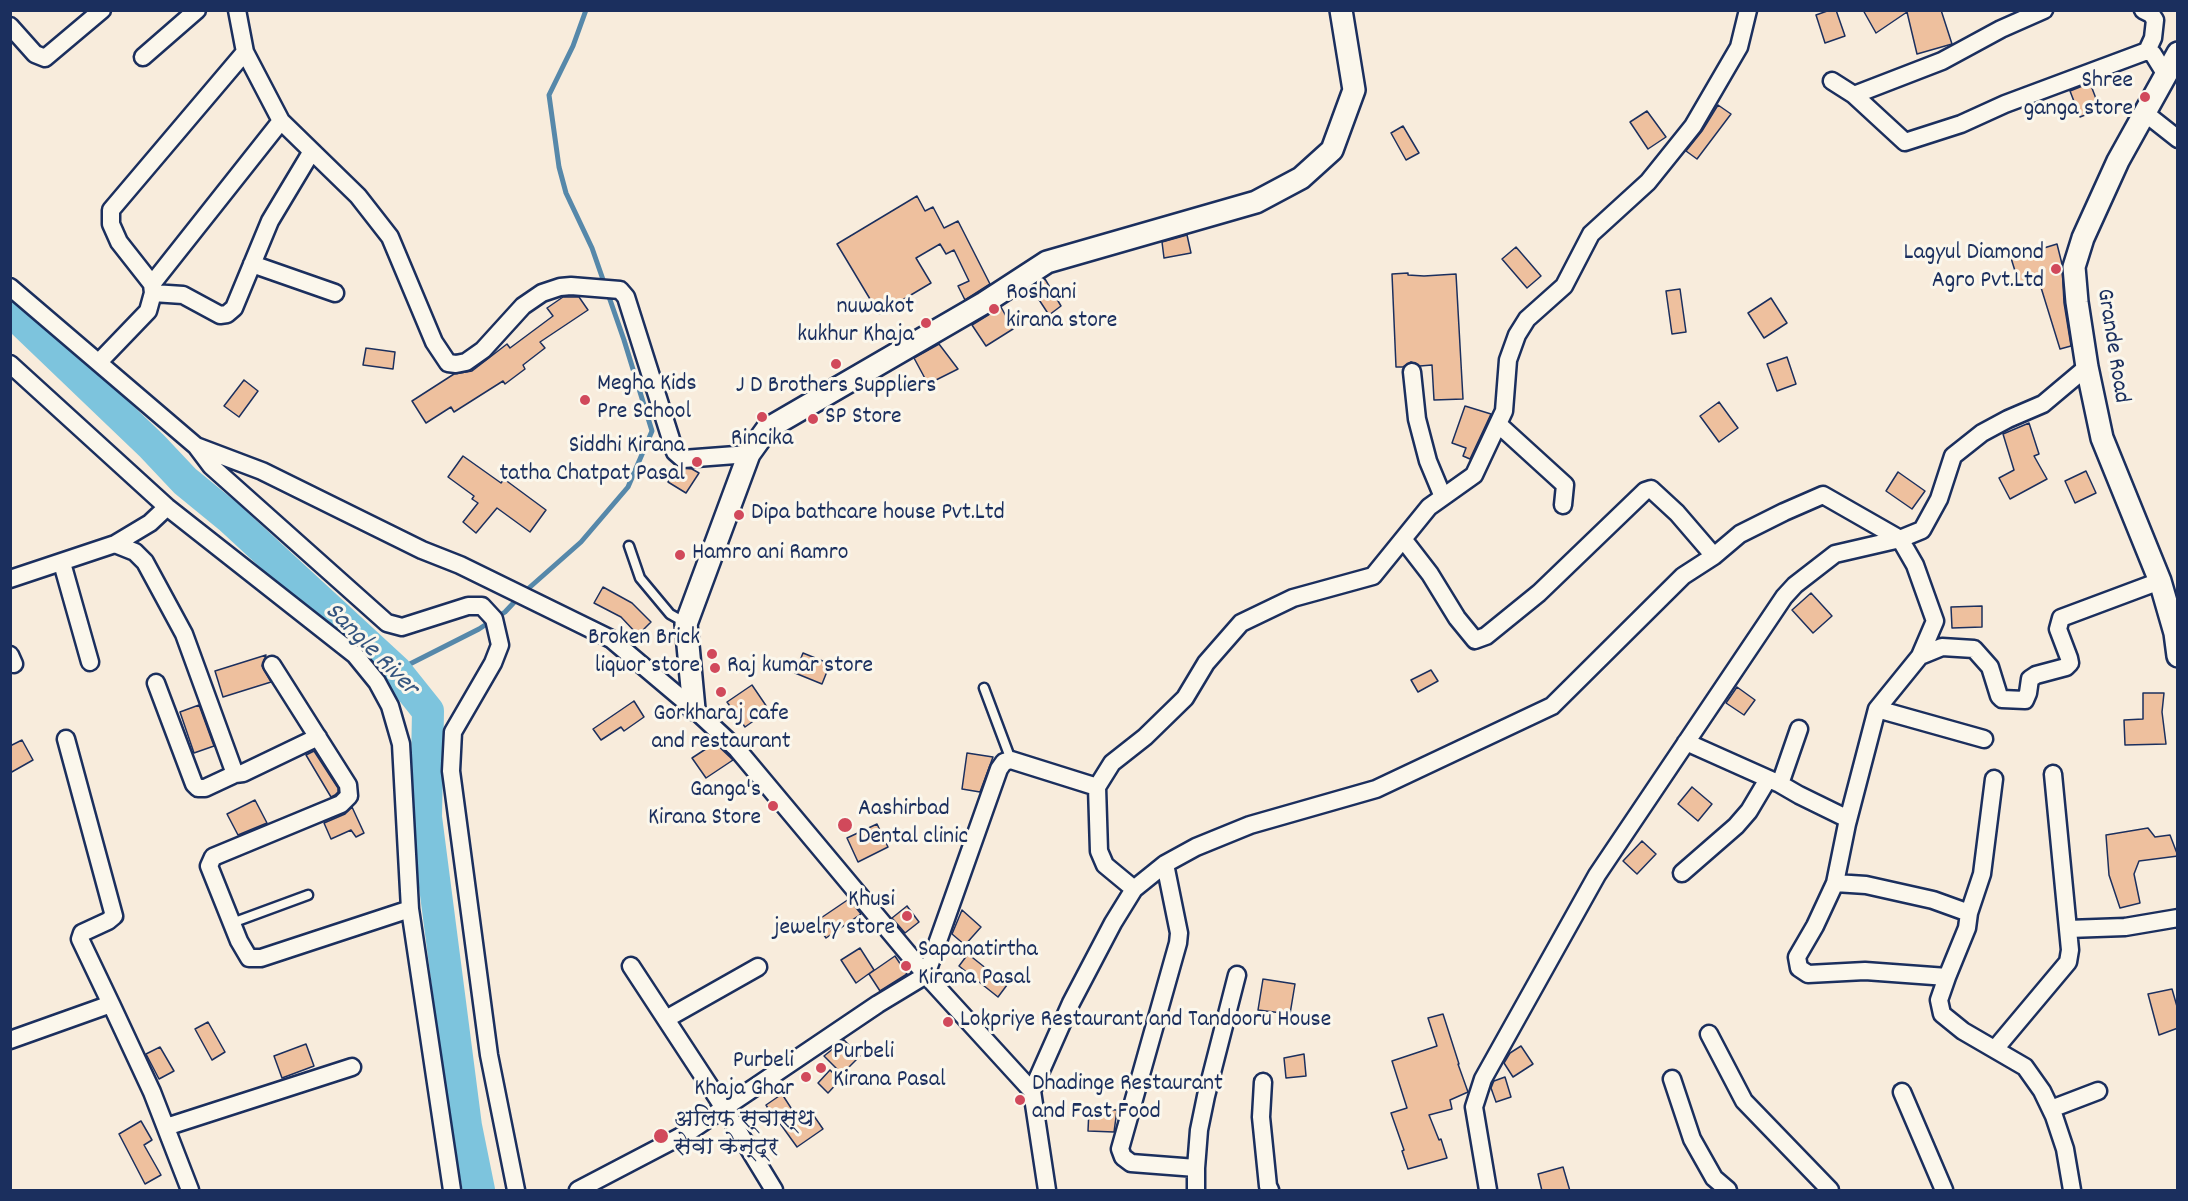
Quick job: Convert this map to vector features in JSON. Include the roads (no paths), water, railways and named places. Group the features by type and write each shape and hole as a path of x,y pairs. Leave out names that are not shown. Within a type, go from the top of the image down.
{"street":[{"path":"10,26 35,54 45,58 102,10"},
{"path":"143,57 197,10"},
{"path":"237,10 244,52 281,121 358,196 390,237 434,342 448,363 466,362 523,306 542,293 571,286 620,290 626,297 675,452 683,459 749,454"},
{"path":"694,709 686,624 749,454 767,429 984,303 1047,262 1256,202 1301,178 1332,150 1354,90 1341,10"},
{"path":"1134,889 1105,865 1099,851 1097,787 1112,763 1145,737 1185,698 1206,663 1241,623 1293,598 1373,576 1429,507 1474,475 1504,411 1508,360 1517,335 1527,319 1564,286 1591,234 1648,182 1693,126 1739,47 1748,10"},
{"path":"1854,95 1942,61 2001,29 2044,10"},
{"path":"1833,81 1854,95 1905,142 1961,124 2005,104 2147,51 2153,38 2153,14"},
{"path":"2147,51 2153,54 2166,75"},
{"path":"244,52 111,210 111,224 119,242 152,288 183,295 220,315 227,314 234,308 270,221 312,151"},
{"name":"Grande Road","path":"2178,53 2118,161 2083,238 2074,267 2087,367 2102,438 2160,581 2175,633 2178,656"},
{"path":"2145,113 2178,139"},
{"path":"99,362 148,311 152,288 281,121"},
{"path":"252,264 335,293"},
{"path":"10,287 196,446 211,466 387,623 402,627 468,606 482,606 494,620 500,645 493,663 453,732 451,771 489,1055 516,1191"},
{"path":"10,364 167,507 355,655 377,682 390,706 400,744 410,909 452,1191"},
{"path":"1488,1191 1474,1107 1483,1079 1597,875 1784,597 1795,585 1835,554 1900,539 1922,530 1939,499 1953,456 1982,433 2043,404 2087,367"},
{"path":"1412,372 1417,419 1428,460 1443,496"},
{"path":"1498,424 1565,485 1563,506"},
{"path":"196,446 262,471 611,639 737,748 926,975 1032,1091"},
{"path":"1403,539 1431,574 1457,618 1475,640 1486,636 1539,593 1645,490 1651,489 1677,513 1714,556"},
{"path":"1047,1191 1032,1091 1071,1003 1113,923 1134,889 1166,864 1196,847 1250,825 1376,789 1552,706 1683,576 1714,556 1740,534 1823,495 1900,539 1915,565 1935,621 1920,656 1877,709 1848,819 1836,882 1797,957 1798,968 1808,974 1865,971 1947,977"},
{"path":"10,579 115,544 150,523 167,507"},
{"path":"115,544 135,552 145,562 184,634 235,774"},
{"path":"62,563 90,662"},
{"path":"1920,656 1942,647 1974,650 1990,667 2002,699 2025,700 2030,679 2036,675 2066,667 2070,663 2058,629 2061,618 2160,581"},
{"path":"272,665 348,785 349,796 341,804 213,857 209,866 249,958 261,958 410,909"},
{"path":"156,683 194,784 198,788 205,788 235,774 243,773 318,737"},
{"path":"1877,709 1984,739"},
{"path":"1682,873 1737,826 1774,782 1799,729"},
{"path":"66,739 114,916 82,933 80,939 153,1092 190,1191"},
{"path":"1686,742 1848,819"},
{"path":"578,1191 687,1133 878,1004 926,975 999,769 1004,762 1011,760 1097,787"},
{"path":"1995,1049 2068,962 2070,950 2053,774"},
{"path":"1994,779 1982,874 1969,914 1967,928 1939,1000 1942,1014 1963,1031 2025,1067 2042,1091 2065,1149 2072,1191"},
{"path":"1166,864 1179,933 1178,943 1120,1149 1123,1157 1131,1163 1196,1168"},
{"path":"1836,882 1866,885 1933,900 1969,914"},
{"path":"2067,928 2125,927 2178,918"},
{"path":"631,966 724,1108 774,1191"},
{"path":"666,1019 758,967"},
{"path":"1196,1191 1199,1130 1236,975"},
{"path":"10,1040 111,1004"},
{"path":"1709,1034 1744,1101 1830,1191"},
{"path":"166,1127 352,1067"},
{"path":"1672,1078 1692,1139 1714,1178 1728,1191"},
{"path":"1263,1082 1261,1117 1270,1191"},
{"path":"2051,1109 2098,1091"},
{"path":"1902,1092 1944,1191"}],"lane":[{"path":"629,546 640,578 670,614 686,624"},
{"path":"984,688 1011,760"},
{"path":"232,923 308,895"}],"waterway":[{"path":"396,671 479,629 505,612 581,542 628,487 652,431 592,248 566,193 559,167 549,95 573,46 586,10"},
{"name":"Sangle River","path":"10,310 152,446 185,481 229,517 396,671 428,711 426,817 466,1126 479,1190"}],"place":[{"name":"Shree ganga store","path":"2145,97"},
{"name":"Lagyul Diamond Agro Pvt.Ltd","path":"2056,269"},
{"name":"Roshani kirana store","path":"994,309"},
{"name":"nuwakot kukhur Khaja","path":"926,323"},
{"name":"J D Brothers Suppliers","path":"836,364"},
{"name":"Megha Kids Pre School","path":"585,400"},
{"name":"Rincika","path":"762,417"},
{"name":"SP Store","path":"813,419"},
{"name":"Siddhi Kirana tatha Chatpat Pasal","path":"697,462"},
{"name":"Dipa bathcare house Pvt.Ltd","path":"739,515"},
{"name":"Hamro ani Ramro","path":"680,555"},
{"name":"Broken Brick liquor store","path":"712,654"},
{"name":"Raj kumar store","path":"715,668"},
{"name":"Gorkharaj cafe and restaurant","path":"721,692"},
{"name":"Ganga's Kirana Store","path":"773,806"},
{"name":"Aashirbad Dental clinic","path":"845,825"},
{"name":"Khusi jewelry store","path":"907,916"},
{"name":"Sapanatirtha Kirana Pasal","path":"906,966"},
{"name":"Lokpriye Restaurant and Tandooru House","path":"948,1022"},
{"name":"Purbeli Kirana Pasal","path":"821,1068"},
{"name":"Purbeli Khaja Ghar","path":"806,1077"},
{"name":"Dhadinge Restaurant and Fast Food","path":"1020,1100"},
{"name":"अलिफ स्वास्थ सेवा केन्द्र","path":"661,1136"}]}
